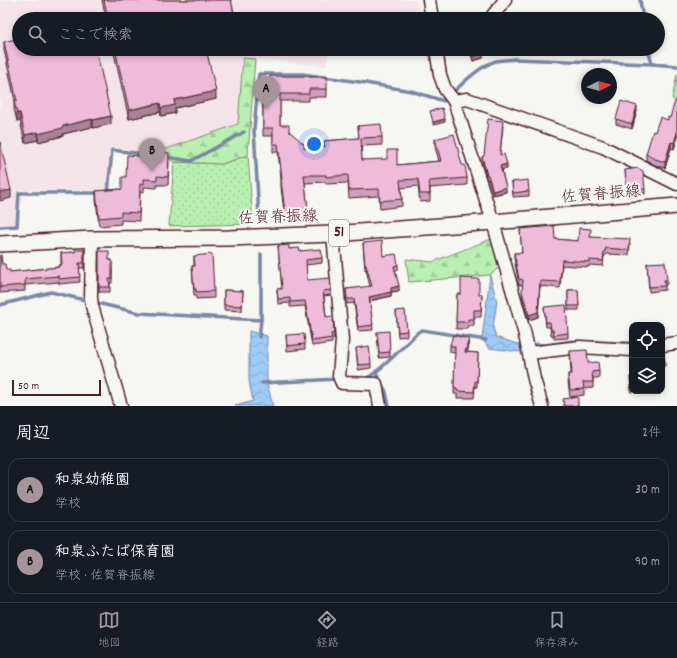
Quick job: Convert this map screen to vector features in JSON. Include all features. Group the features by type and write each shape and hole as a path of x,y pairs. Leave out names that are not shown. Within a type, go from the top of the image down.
{"main road":[{"name":"佐賀脊振線","path":"0,244 92,239 229,238 333,234 677,206"}],"street":[{"path":"429,0 431,12"},
{"path":"496,12 505,0"},
{"path":"437,56 440,75 445,90 454,101 493,222 525,335 542,406"},
{"path":"454,101 467,99 603,147 677,184"},
{"path":"333,234 342,340 340,380 376,384 380,406"},
{"path":"92,239 92,302 121,406"},
{"path":"665,345 677,343"},
{"path":"529,353 580,347 629,350"}],"shaded area":[{"path":"0,0 417,0 418,12 12,12 12,56 328,56 326,66 243,58 238,124 155,153 111,147 107,190 18,190 17,228 0,229"}],"green space":[{"path":"243,58 255,59 248,155 222,164 174,162 155,153 238,124"},
{"path":"677,74 677,101 672,99"},
{"path":"248,155 253,224 169,226 174,162 222,164"},
{"path":"494,238 502,265 490,275 409,282 406,259 432,262"}],"water":[{"path":"490,275 497,302 493,327 496,337 520,345 537,343 544,344 571,340 629,342 629,345 575,345 521,352 489,348 482,339"},
{"path":"249,331 267,336 267,383 273,406 235,406 253,401 249,381"}],"building":[{"path":"104,0 231,0 234,12 107,12"},
{"path":"12,40 12,56 98,56 111,116 63,126 63,128 38,134 38,132 25,135 20,113 17,113 14,101 17,101 4,42"},
{"path":"117,56 208,56 216,91 174,100 175,105 161,108 160,103 129,110"},
{"path":"270,76 327,77 327,89 309,89 309,94 280,94 280,125 289,125 289,131 304,144 304,148 325,147 324,141 359,138 358,126 381,124 382,137 361,138 362,160 387,159 387,150 397,150 397,165 441,161 435,139 454,134 462,165 465,165 467,178 429,181 430,194 420,194 418,179 400,180 402,199 380,201 379,189 349,190 348,175 326,177 326,175 304,175 308,210 285,213 278,144 273,144 273,128 263,128 263,92 270,92"},
{"path":"621,101 637,106 632,124 616,119"},
{"path":"675,101 677,102 677,133 674,143 671,142 665,162 646,154 653,131 655,132 660,117 668,120 668,117 670,118"},
{"path":"442,108 445,119 433,122 430,111"},
{"path":"488,119 503,121 500,155 504,154 507,164 500,166 506,187 493,191 482,157 484,156"},
{"path":"0,142 11,190 0,192"},
{"path":"140,149 153,150 152,152 169,153 168,177 157,176 157,180 144,179 144,184 140,184 139,213 121,212 121,216 99,218 96,191 122,189 122,177 126,177 127,155 140,156"},
{"path":"638,168 643,171 645,189 627,191 625,170"},
{"path":"528,180 529,191 513,193 512,182"},
{"path":"554,226 555,239 578,241 579,228 591,229 590,237 630,239 629,250 606,248 604,251 603,261 589,260 589,262 562,260 560,282 540,281 538,312 529,315 522,292 523,280 519,279 514,253 522,253 520,229"},
{"path":"382,241 383,256 396,254 398,265 394,266 399,286 391,288 391,292 369,297 373,325 358,327 354,299 347,299 346,289 372,286 365,265 363,243"},
{"path":"289,245 289,249 299,248 300,251 321,249 322,258 306,260 307,280 330,278 331,290 323,291 326,317 333,316 334,333 331,334 332,338 312,341 305,301 290,302 290,298 278,299 277,289 282,289 278,246"},
{"path":"75,250 84,250 84,263 79,263 80,277 59,279 59,276 25,279 25,285 0,287 0,255 2,264 5,264 6,270 10,270 10,272 59,267 58,265 62,265 61,253 75,252"},
{"path":"99,251 109,251 109,260 112,260 112,279 109,279 110,287 99,287"},
{"path":"212,254 214,291 196,292 196,289 194,289 192,266 195,266 194,256"},
{"path":"665,262 667,280 664,280 665,286 649,287 647,263"},
{"path":"461,278 479,279 479,294 482,294 481,310 474,310 474,319 468,319 468,322 456,322 457,294 461,294"},
{"path":"224,290 243,291 242,306 224,305"},
{"path":"568,290 578,290 579,306 568,306"},
{"path":"566,305 568,333 554,335 553,330 551,330 550,322 546,322 544,307"},
{"path":"405,310 407,331 398,332 396,311"},
{"path":"389,331 390,352 379,353 377,332"},
{"path":"304,334 305,344 287,346 286,335"},
{"path":"453,335 469,339 465,352 478,353 477,381 475,381 474,392 457,391 457,388 454,387 455,347 450,345"},
{"path":"369,346 371,364 358,365 356,348"},
{"path":"587,350 588,363 598,362 599,371 592,372 593,382 583,382 584,389 570,390 568,374 572,374 570,351"},
{"path":"578,397 578,406 564,406 563,399"}],"waterway":[{"path":"640,0 642,12"},
{"path":"650,56 652,64"},
{"path":"259,217 254,129 259,74 302,74 360,82 411,91 444,101 461,84 475,73 496,61 514,59 677,66"},
{"path":"166,157 191,161 244,132"},
{"path":"106,193 108,193 112,150 144,154"},
{"path":"0,227 17,226 19,193 100,193"},
{"path":"259,337 261,320 261,254"},
{"path":"0,305 51,292 139,313 261,320"},
{"path":"364,379 383,366 418,332 422,330 486,340"},
{"path":"376,372 386,392 389,406"},
{"path":"262,383 338,379"}],"place":[{"name":"和泉幼稚園","path":"266,109"},
{"name":"和泉ふたば保育園","path":"152,171"}]}
